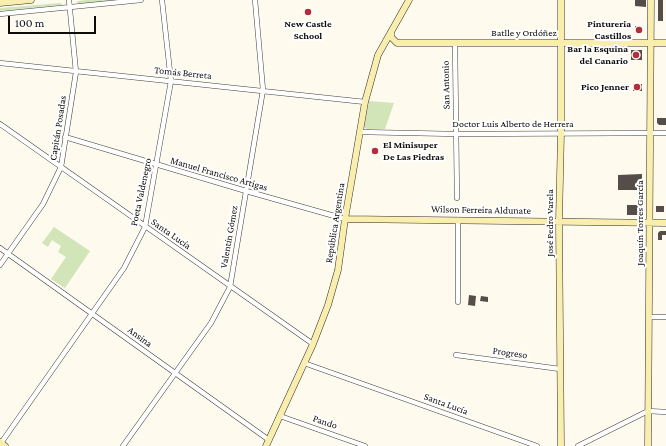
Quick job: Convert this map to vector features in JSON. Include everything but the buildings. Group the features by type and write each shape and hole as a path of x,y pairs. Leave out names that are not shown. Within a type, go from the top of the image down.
{"street":[{"path":"0,3 31,0"},
{"name":"Capitán Posadas","path":"0,265 43,204 61,167 76,72 70,0"},
{"path":"0,14 141,0"},
{"name":"Poeta Valdenegro","path":"2,444 124,268 145,227 171,81 162,0"},
{"name":"Valentín Gómez","path":"124,446 211,323 230,287 263,90 255,0"},
{"name":"República Argentina","path":"268,443 313,344 328,305 338,270 365,102 378,55 409,0"},
{"name":"José Pedro Varela","path":"560,0 561,133 559,221 561,446"},
{"name":"Joaquín Torres García","path":"648,446 651,0"},
{"path":"391,30 391,37 397,43"},
{"name":"Batlle y Ordóñez","path":"382,47 397,43 666,43"},
{"name":"San Antonio","path":"455,43 457,198"},
{"name":"Tomás Berreta","path":"0,63 365,102"},
{"name":"Santa Lucía","path":"0,124 313,344"},
{"name":"Doctor Luis Alberto de Herrera","path":"360,132 456,134 666,133"},
{"name":"Manuel Francisco Artigas","path":"65,137 246,192 345,219"},
{"name":"Wilson Ferreira Aldunate","path":"345,219 666,223"},
{"path":"458,220 458,302"},
{"name":"Ansina","path":"0,248 175,373 268,443"},
{"path":"650,317 666,317"},
{"name":"Progreso","path":"456,355 560,369"},
{"name":"Santa Lucía","path":"304,363 537,446"},
{"path":"578,446 648,411 666,412"},
{"name":"Pando","path":"280,416 365,446"}],"green space":[{"path":"86,0 117,0 79,4 77,2"},
{"path":"61,3 62,5 0,11 0,8"},
{"path":"369,101 394,103 385,129 367,129 364,127"},
{"path":"54,227 90,251 65,288 51,279 66,257 58,252 61,246 52,240 48,247 42,243"}],"place":[{"name":"New Castle School","path":"308,12"},
{"name":"Pintureria Castillos","path":"639,30"},
{"name":"Bar la Esquina del Canario","path":"636,55"},
{"name":"Pico Jenner","path":"637,87"},
{"name":"El Minisuper De Las Piedras","path":"375,151"}]}
